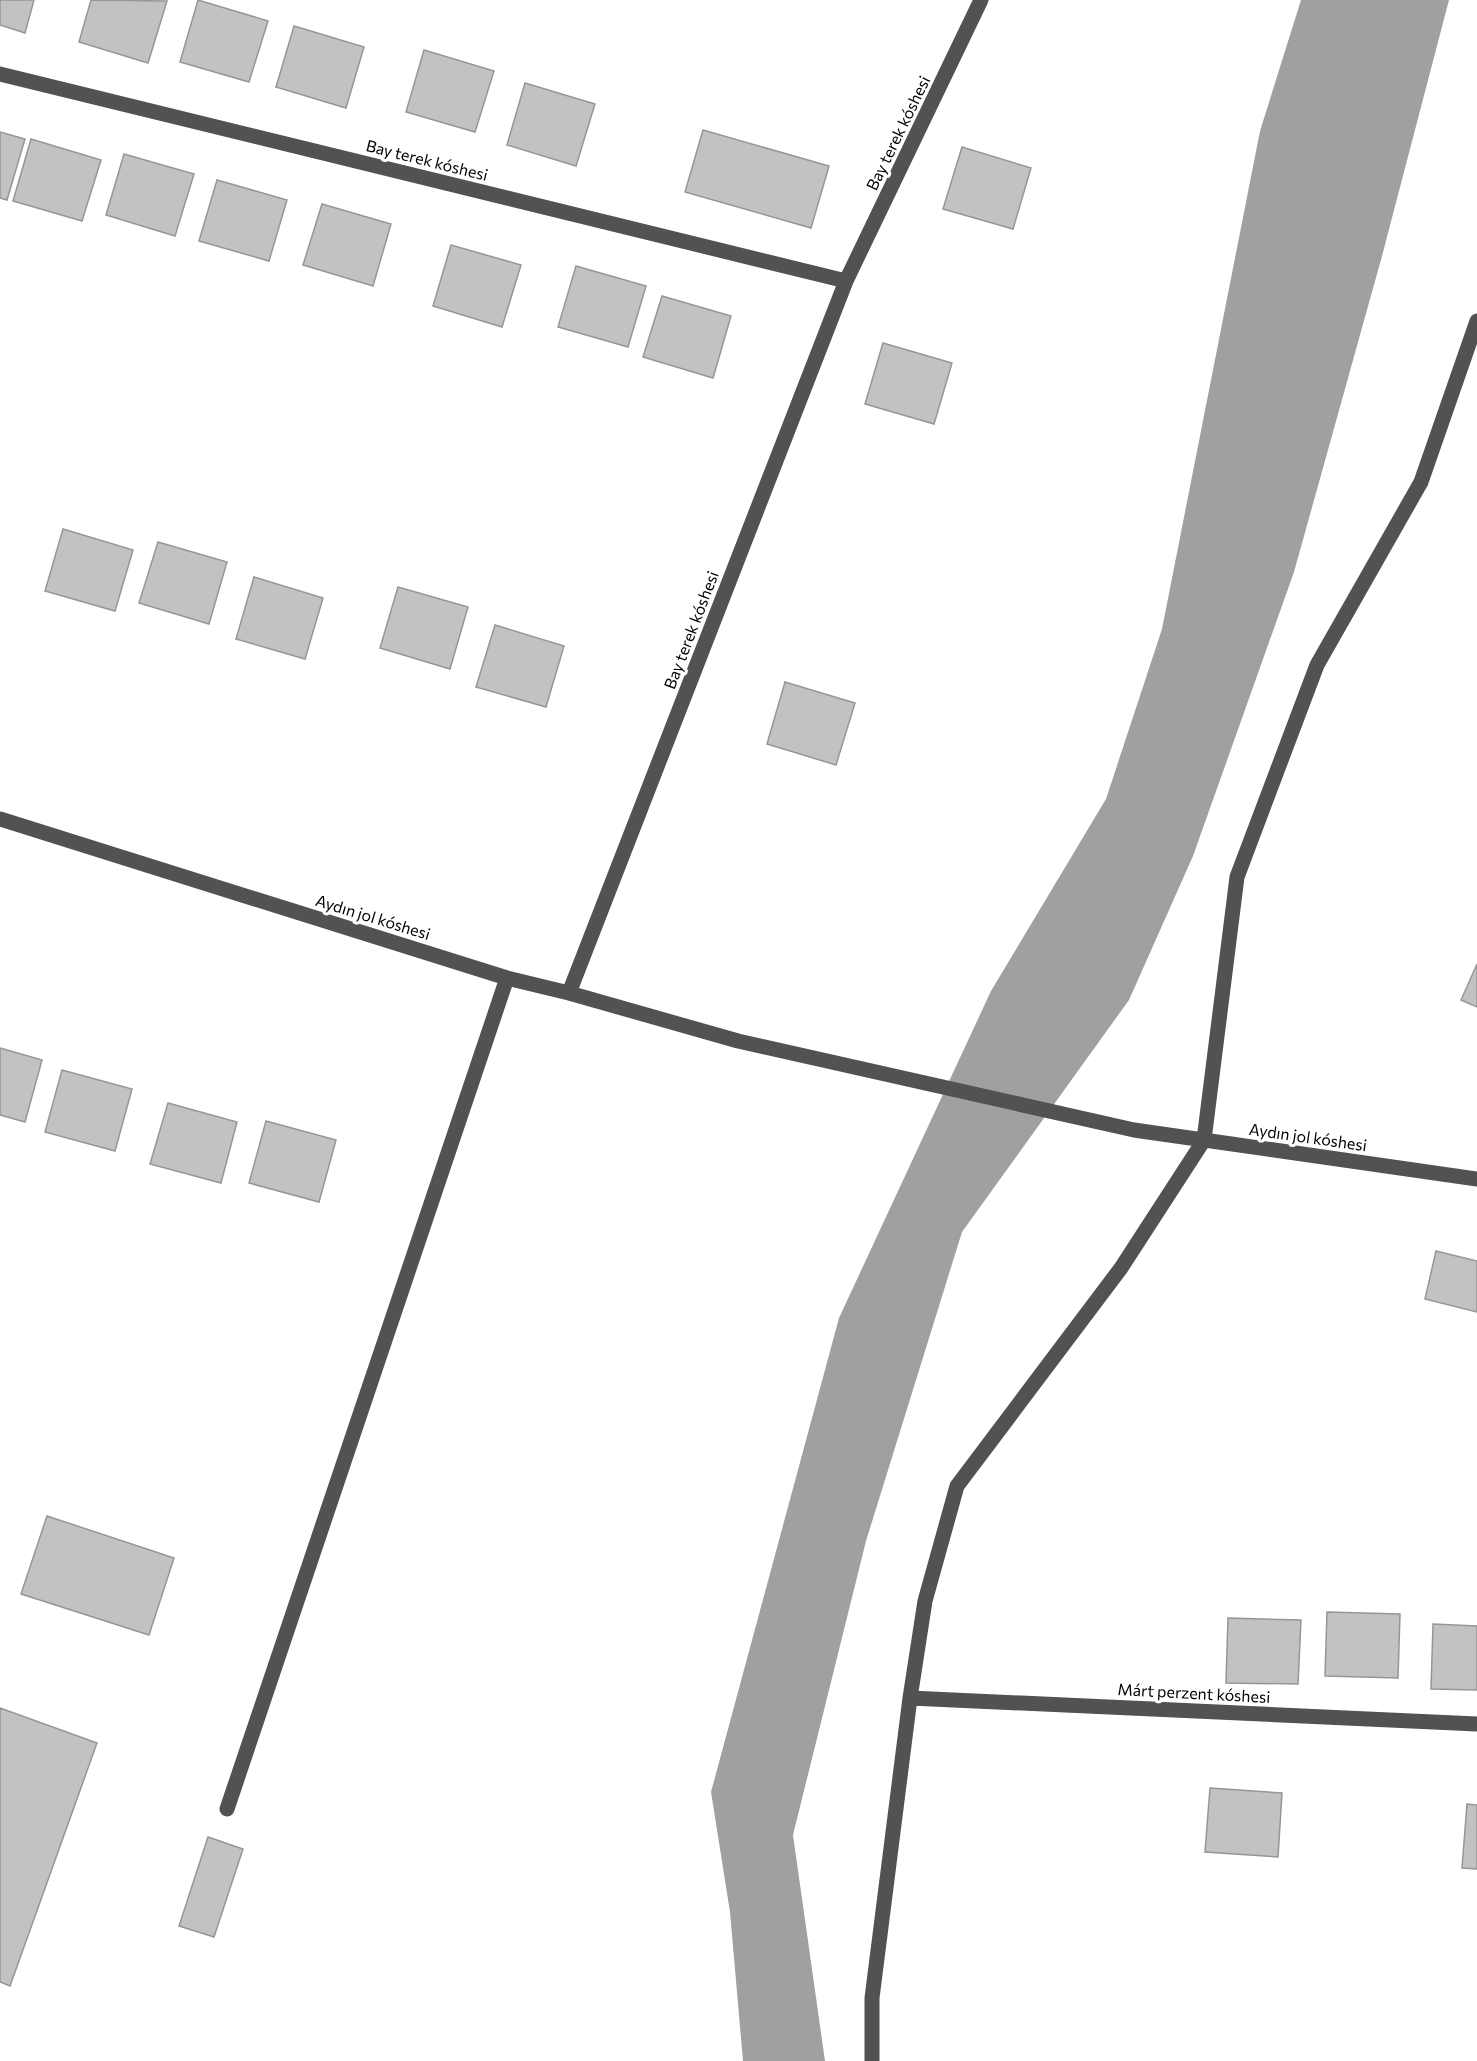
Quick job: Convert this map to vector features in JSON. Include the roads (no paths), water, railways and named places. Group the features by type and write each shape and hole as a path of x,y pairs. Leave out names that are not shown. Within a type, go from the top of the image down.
{"street":[{"name":"Bay terek kóshesi","path":"569,993 846,281 981,0"},
{"name":"Bay terek kóshesi","path":"0,74 846,281"},
{"path":"872,2061 872,1998 910,1698 925,1600 957,1486 1122,1268 1204,1140 1237,877 1317,665 1421,482 1477,321"},
{"name":"Aydın jol kóshesi","path":"0,819 507,978 569,993 738,1041 1134,1130 1477,1179"},
{"path":"227,1809 507,978"},
{"name":"Márt perzent kóshesi","path":"910,1698 1477,1724"}]}
